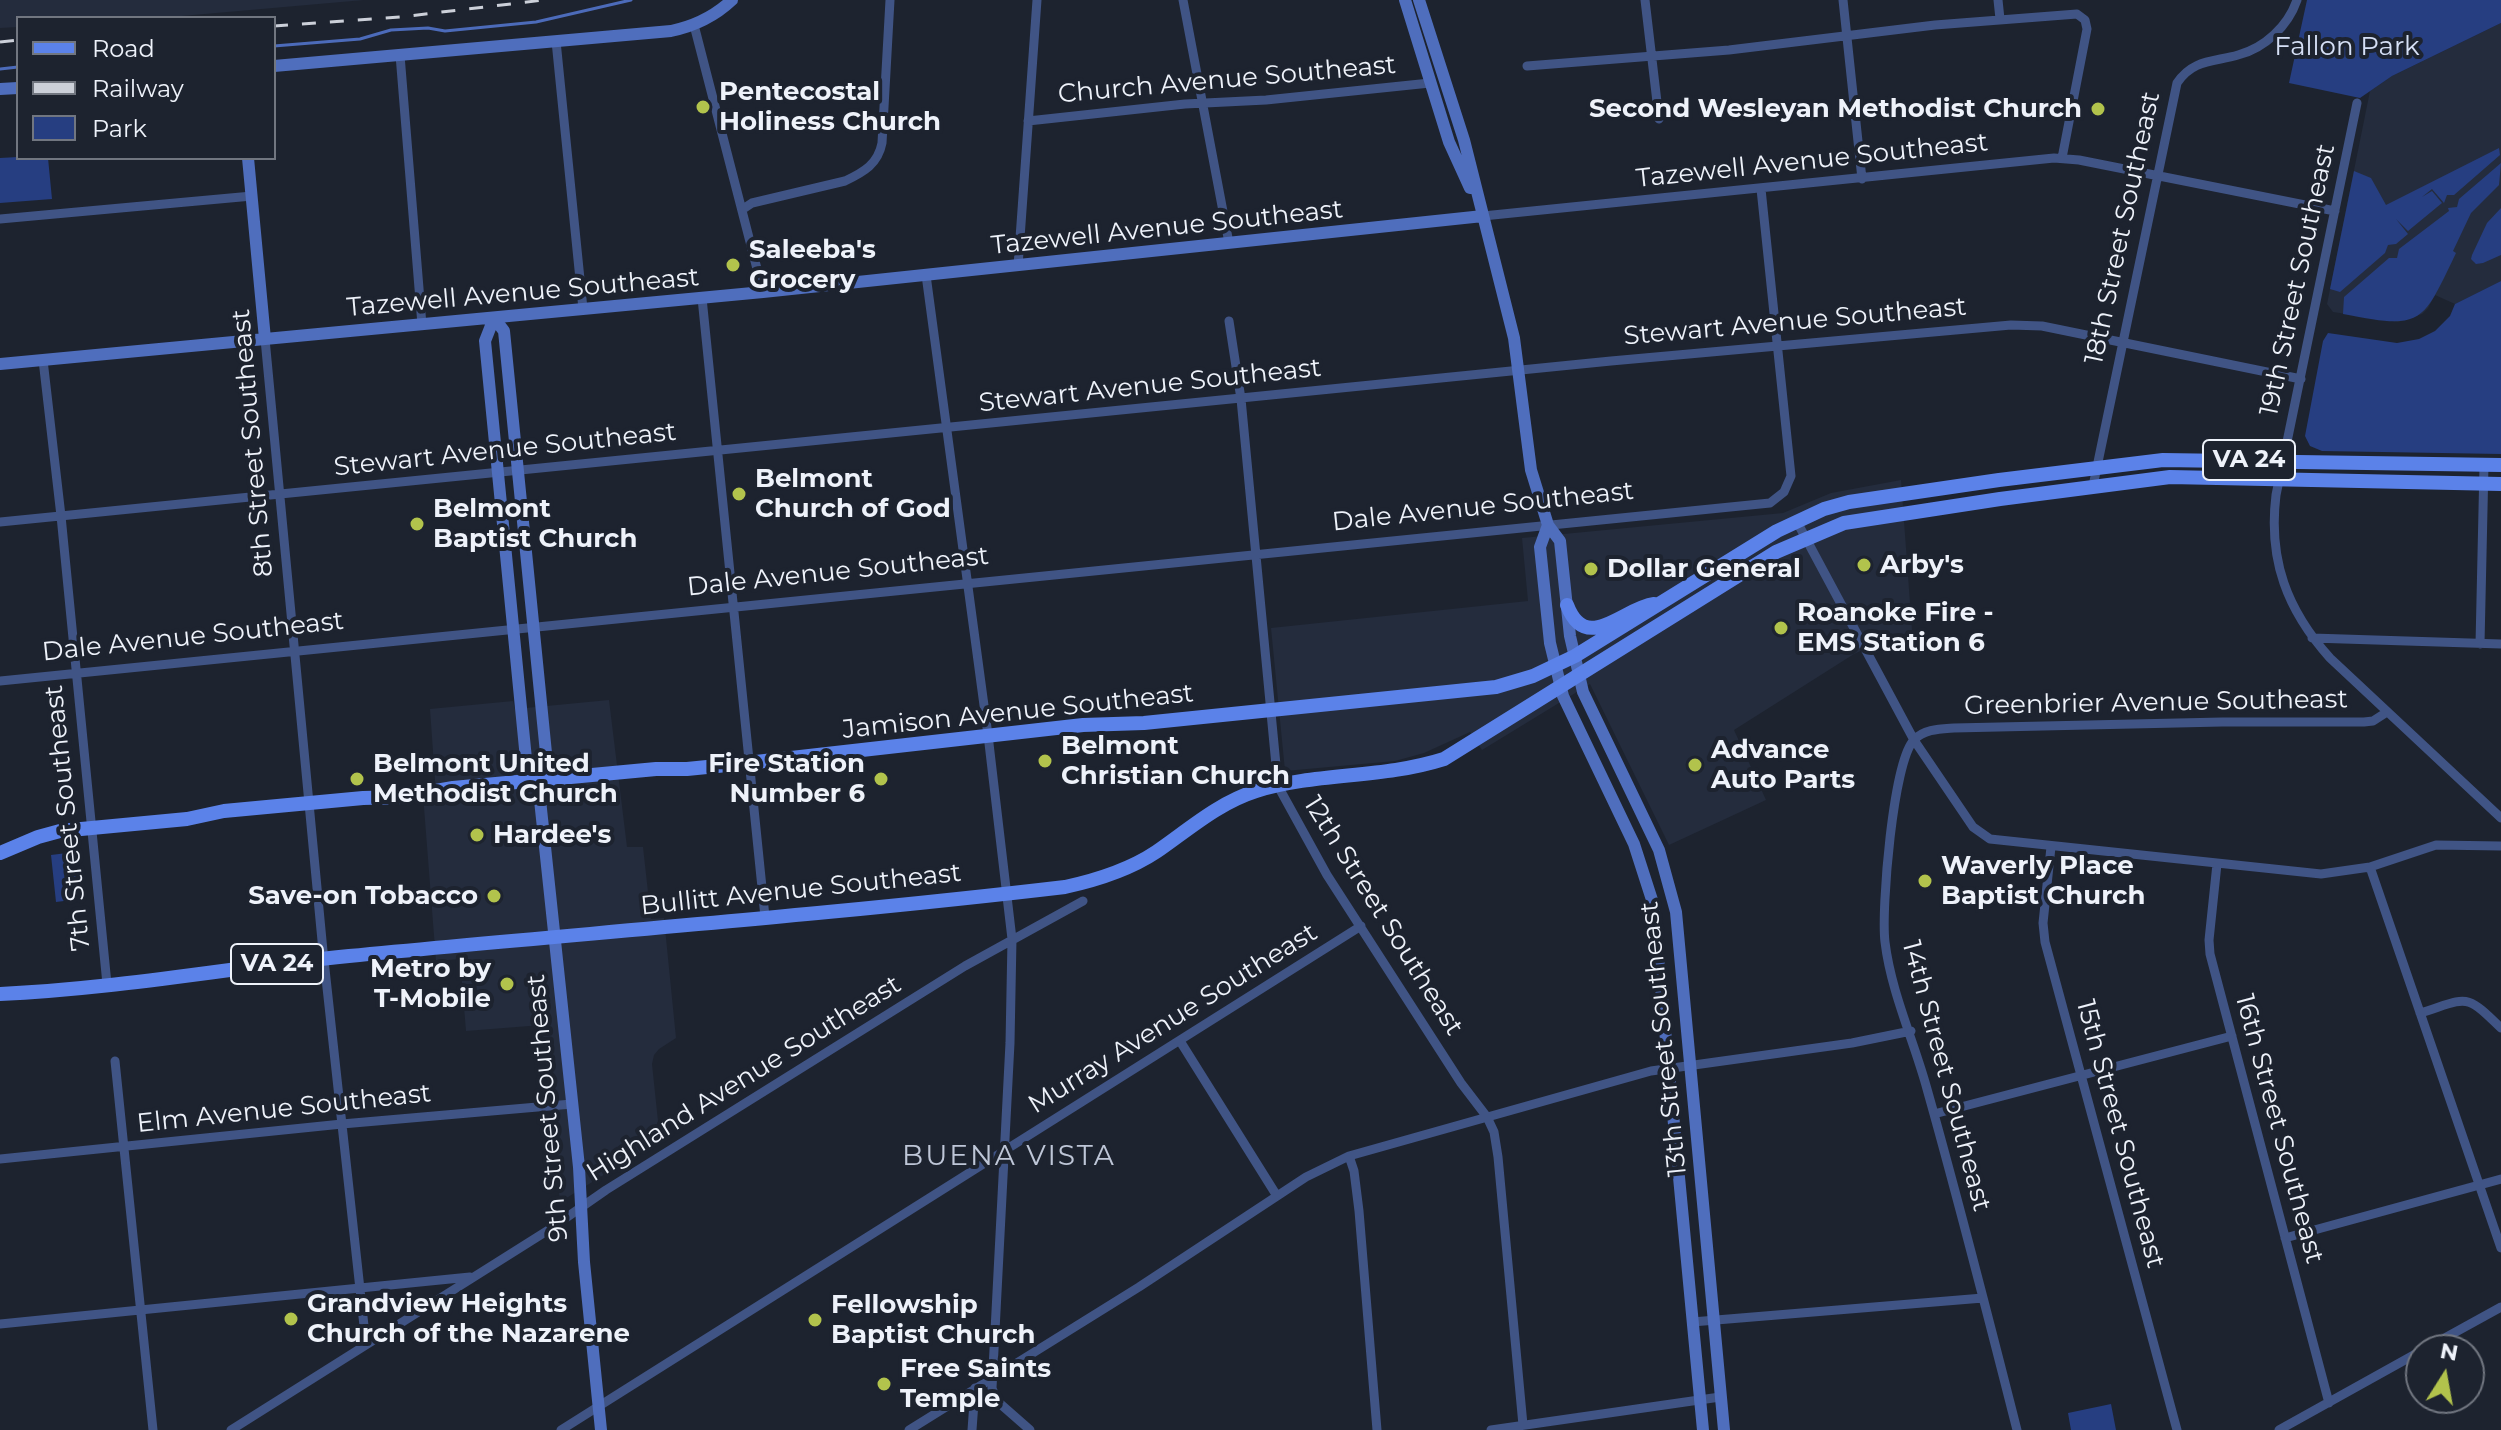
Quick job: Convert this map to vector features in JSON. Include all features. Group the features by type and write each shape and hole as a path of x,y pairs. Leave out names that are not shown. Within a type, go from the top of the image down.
{"main road":[{"name":"VA 24","path":"2096,467 2163,460 2501,465"},
{"name":"Jamison Avenue Southeast","path":"0,853 60,831 187,819 224,811 402,797 453,788 656,769 687,769 1083,725 1144,723 1496,687 1522,680 1575,656 1796,520 1849,502 2096,467"},
{"name":"VA 24","path":"1561,688 1776,552 1844,523 1872,516 2170,477 2501,484"},
{"path":"1567,605 1575,620 1594,628 1609,624 1636,608 1662,603"},
{"name":"Bullitt Avenue Southeast","path":"0,994 324,959 1065,887 1112,874 1156,852 1229,803 1257,791 1309,778 1395,772 1444,759 1561,688"}],"street":[{"path":"276,66 671,31 709,18 732,0"},
{"path":"743,209 752,203 859,174 870,167 880,152 890,0"},
{"path":"1018,266 1037,0"},
{"path":"1183,0 1229,243"},
{"name":"13th Street Southeast","path":"1405,0 1449,142 1483,216"},
{"name":"13th Street Southeast","path":"1419,0 1464,140 1520,371 1531,470 1548,525 1560,541 1567,605 1583,692 1642,810 1668,875 1679,943 1724,1430"},
{"path":"1645,0 1659,119"},
{"path":"1843,0 1862,179"},
{"path":"1998,0 2000,19"},
{"name":"18th Street Southeast","path":"2093,486 2174,91 2183,74 2207,60 2243,54 2257,47 2283,26 2297,0"},
{"path":"1527,66 1729,50 2000,19 2077,14 2085,20 2087,29 2062,158"},
{"path":"694,25 763,292"},
{"path":"556,41 583,309"},
{"path":"400,55 422,325"},
{"name":"Church Avenue Southeast","path":"1028,121 1430,83"},
{"name":"19th Street Southeast","path":"2357,103 2279,479 2273,520 2274,545 2290,601 2312,638 2387,712"},
{"name":"Tazewell Avenue Southeast","path":"0,364 763,292 2062,158 2335,211"},
{"name":"8th Street Southeast","path":"248,160 324,959 366,1344"},
{"path":"1761,189 1777,346"},
{"path":"0,219 252,196"},
{"path":"926,275 988,735 1012,939 992,1388 997,1401 1030,1430"},
{"path":"702,298 765,917"},
{"name":"9th Street Southeast","path":"538,781 527,769 484,339 494,318 504,331 547,763 538,781 579,1167 579,1208 601,1430"},
{"name":"12th Street Southeast","path":"1229,321 1241,399 1278,786 1313,853 1494,1132 1523,1425"},
{"name":"Stewart Avenue Southeast","path":"0,522 1520,371 2021,325 2042,326 2301,379"},
{"name":"Dale Avenue Southeast","path":"0,681 1765,504 1777,500 1791,476 1777,346"},
{"name":"7th Street Southeast","path":"43,360 107,984"},
{"path":"2480,644 2484,465"},
{"path":"1796,520 1914,740 1958,806 1981,834 2001,842 2321,874 2370,867 2436,845 2501,846"},
{"name":"13th Street Southeast","path":"1548,525 1540,547 1550,643 1561,688 1644,870 1653,903 1703,1430"},
{"path":"2312,638 2501,644"},
{"name":"Greenbrier Avenue Southeast","path":"1914,740 1936,730 1954,728 2192,722 2364,722 2373,721 2387,712 2501,818"},
{"name":"14th Street Southeast","path":"1914,740 1906,752 1897,781 1884,933 1886,947 1934,1114 2017,1430"},
{"name":"15th Street Southeast","path":"2051,847 2043,930 2177,1430"},
{"name":"16th Street Southeast","path":"2217,864 2209,946 2329,1403"},
{"path":"2370,867 2501,1248"},
{"name":"Highland Avenue Southeast","path":"231,1430 965,966 1083,901"},
{"name":"Murray Avenue Southeast","path":"561,1430 1361,926"},
{"path":"2420,1013 2469,1000 2501,1028"},
{"path":"909,1430 1139,1287 1306,1177 1349,1156 1670,1068 1852,1043 1911,1031"},
{"path":"1934,1114 2232,1036"},
{"path":"1180,1041 1277,1196"},
{"path":"115,1061 153,1430"},
{"name":"Elm Avenue Southeast","path":"0,1159 572,1104"},
{"path":"1349,1156 1359,1211 1377,1430"},
{"path":"2285,1238 2501,1179"},
{"path":"0,1324 473,1277"},
{"path":"1692,1322 1983,1298"},
{"path":"2453,1334 2501,1307"},
{"path":"2279,1430 2405,1361"},
{"path":"972,1430 975,1388"},
{"path":"1491,1430 1720,1397"}],"shaded area":[{"path":"0,0 364,0 182,16 16,16 16,27 0,28"},
{"path":"2501,23 2501,281 2455,304 2435,295 2422,314 2398,322 2333,312 2327,304 2370,91 2392,76"},
{"path":"1901,480 1913,644 1875,644 1854,654 1734,730 1766,800 1669,845 1590,684 1482,750 1470,732 1424,753 1395,761 1285,771 1271,628 1528,601 1522,538 1783,513 1831,493"},
{"path":"609,700 627,847 643,847 651,919 664,918 676,1038 659,1049 652,1064 660,1140 560,1202 542,1025 466,1031 460,959 436,961 422,782 435,780 430,709 513,701 515,709"}],"green space":[{"name":"Fallon Park","path":"2307,0 2501,0 2501,23 2392,76 2360,98 2289,83"},
{"path":"2499,148 2500,155 2454,195 2447,195 2444,203 2432,189 2422,197 2432,191 2442,203 2408,231 2396,219 2408,234 2396,244 2388,245 2385,253 2340,292 2330,289 2354,171 2371,178 2386,205"},
{"path":"0,158 48,160 52,199 0,203"},
{"path":"2501,163 2499,185 2471,213 2453,251 2456,253 2426,308 2417,316 2405,320 2369,319 2343,314 2344,297 2389,258 2397,258 2399,249 2449,211 2448,208 2457,207 2459,199"},
{"path":"2501,208 2501,255 2476,264 2471,259 2472,255 2487,223"},
{"path":"2501,281 2501,454 2322,451 2310,446 2305,436 2323,341 2328,333 2397,343 2419,339 2435,331 2450,316 2455,304"},
{"path":"75,852 80,899 56,902 51,855"},
{"path":"2111,1404 2116,1430 2071,1430 2068,1413"}],"waterway":[{"path":"276,46 360,39 391,30 428,28 445,31 536,22 631,0"},
{"path":"0,69 16,67"}],"railway":[{"path":"276,26 400,17 544,0"},
{"path":"0,42 16,40"}],"place":[{"name":"Pentecostal Holiness Church","path":"703,107"},
{"name":"Second Wesleyan Methodist Church","path":"2098,109"},
{"name":"Saleeba's Grocery","path":"733,265"},
{"name":"Belmont Church of God","path":"739,494"},
{"name":"Belmont Baptist Church","path":"417,524"},
{"name":"Arby's","path":"1864,565"},
{"name":"Dollar General","path":"1591,569"},
{"name":"Roanoke Fire - EMS Station 6","path":"1781,628"},
{"name":"Belmont Christian Church","path":"1045,761"},
{"name":"Advance Auto Parts","path":"1695,765"},
{"name":"Belmont United Methodist Church","path":"357,779"},
{"name":"Fire Station Number 6","path":"881,779"},
{"name":"Hardee's","path":"477,835"},
{"name":"Waverly Place Baptist Church","path":"1925,881"},
{"name":"Save-on Tobacco","path":"494,896"},
{"name":"Metro by T-Mobile","path":"507,984"},
{"name":"Grandview Heights Church of the Nazarene","path":"291,1319"},
{"name":"Fellowship Baptist Church","path":"815,1320"},
{"name":"Free Saints Temple","path":"884,1384"}],"district":[{"name":"BUENA VISTA","path":"1009,1157"}]}
